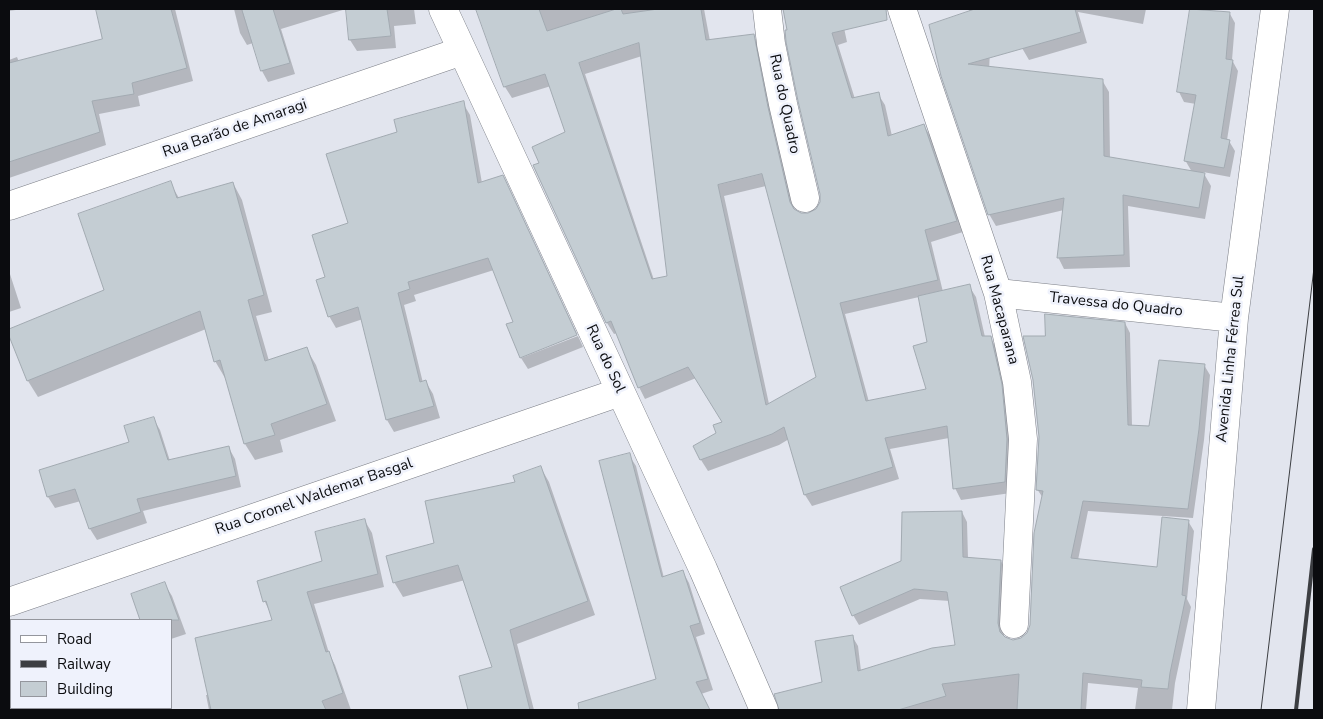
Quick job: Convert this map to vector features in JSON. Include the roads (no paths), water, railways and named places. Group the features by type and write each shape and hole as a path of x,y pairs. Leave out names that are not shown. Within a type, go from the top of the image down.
{"street":[{"name":"Rua do Sol","path":"443,9 703,569 764,710"},
{"name":"Rua do Quadro","path":"767,9 783,104 805,198"},
{"name":"Rua Macaparana","path":"902,9 998,293 1017,382 1023,439 1014,624"},
{"name":"Avenida Linha Férrea Sul","path":"1201,710 1234,318 1275,9"},
{"name":"Rua Barão de Amaragi","path":"9,206 462,51"},
{"name":"Travessa do Quadro","path":"998,293 1234,318"},
{"name":"Rua Coronel Waldemar Basgal","path":"9,602 620,392"}],"tram line":[{"path":"1261,710 1314,268"}],"railway":[{"path":"1296,710 1314,549"}]}
